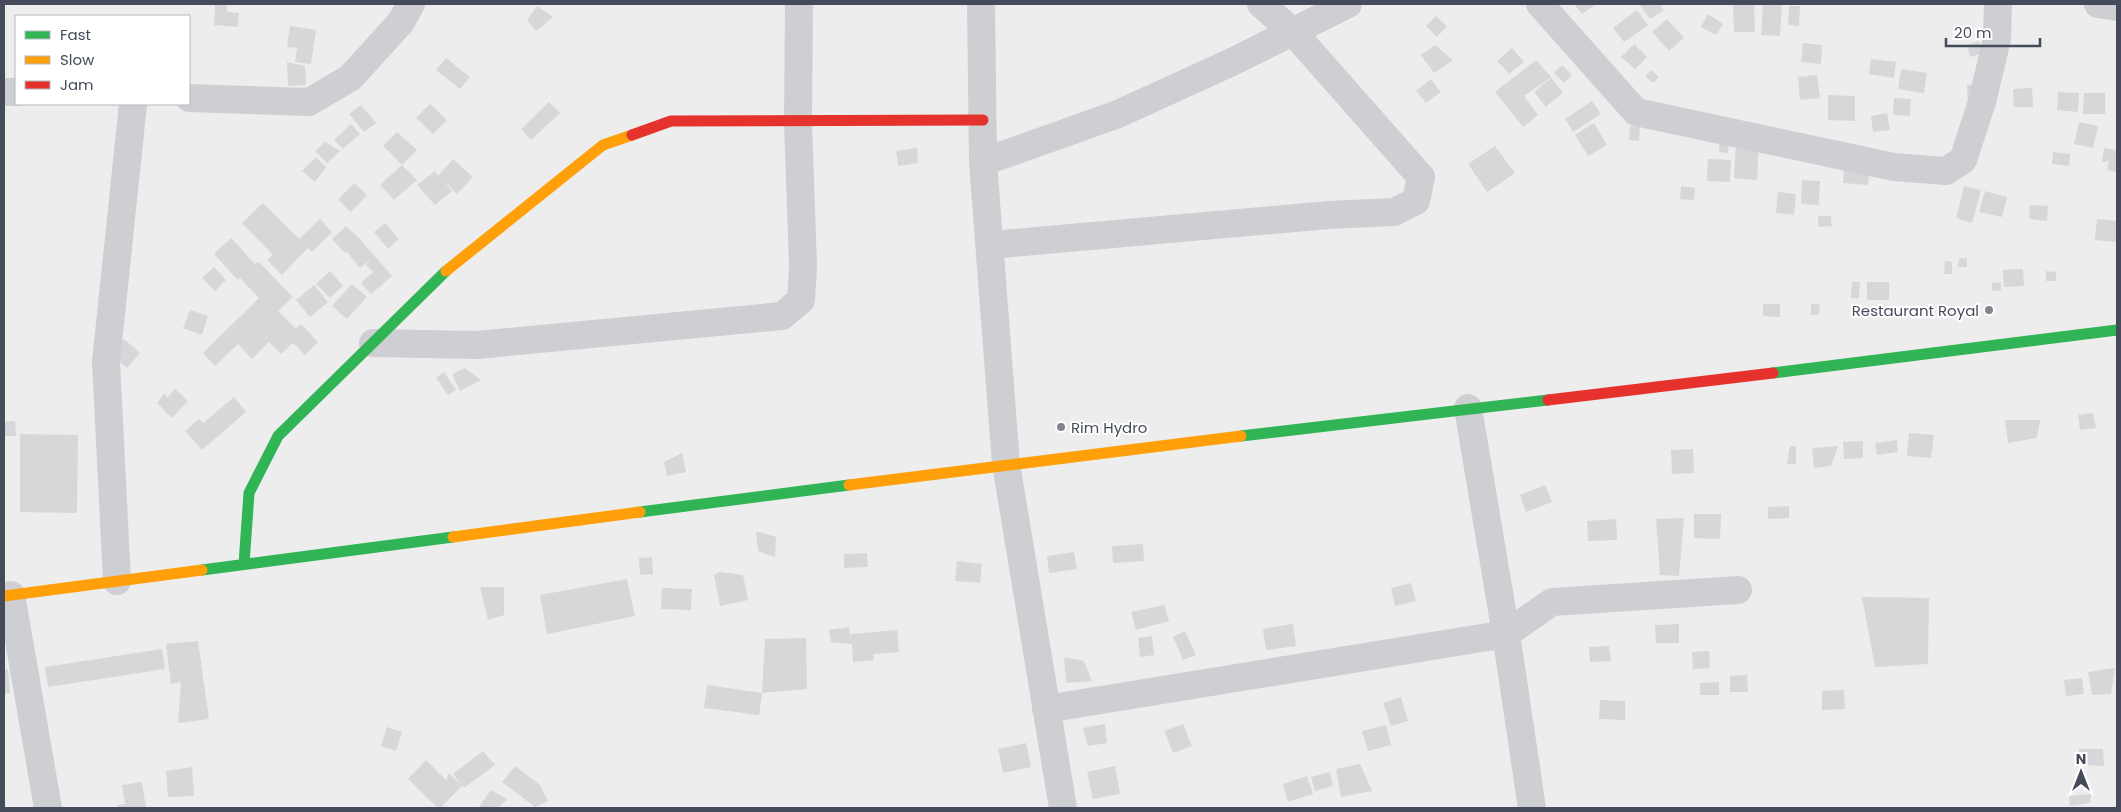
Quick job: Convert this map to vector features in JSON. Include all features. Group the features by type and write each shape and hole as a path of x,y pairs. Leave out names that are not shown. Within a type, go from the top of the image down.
{"main road":[{"path":"244,564 249,494 278,436 441,275 604,145 672,121 983,120"},
{"path":"7,595 1006,464 2000,346 2117,330"}],"street":[{"path":"190,98 309,102 350,78 401,22 411,4"},
{"path":"373,343 477,345 782,316 801,300 803,267 798,121 799,4"},
{"path":"981,4 983,162 1006,464 1063,808"},
{"path":"990,245 1320,216 1394,212 1416,201 1421,177 1293,32 1262,4"},
{"path":"983,162 1118,114 1293,32 1348,4"},
{"path":"1540,4 1636,112 1894,166 1946,171 1963,160 1982,102 1997,39 1998,4"},
{"path":"2098,4 2117,7"},
{"path":"117,581 106,362 133,105"},
{"path":"1468,408 1506,634 1532,808"},
{"path":"1046,709 1506,634 1552,602 1738,590"},
{"path":"7,595 48,808"}],"building":[{"path":"215,4 227,4 227,12 239,13 238,27 214,25"},
{"path":"1574,4 1596,4 1582,14"},
{"path":"1639,4 1659,4 1664,10 1650,19"},
{"path":"1763,4 1782,4 1780,36 1761,35"},
{"path":"1733,5 1754,5 1755,32 1734,32"},
{"path":"537,6 553,17 536,31 527,20"},
{"path":"1789,6 1800,6 1799,26 1788,25"},
{"path":"1637,10 1648,25 1624,42 1613,28"},
{"path":"1708,14 1723,24 1716,35 1701,27"},
{"path":"1436,16 1447,26 1437,37 1426,26"},
{"path":"1667,19 1684,38 1669,51 1652,32"},
{"path":"290,26 316,30 311,64 295,62 297,48 287,47"},
{"path":"1979,41 1983,53 1970,57 1967,45"},
{"path":"1803,43 1822,45 1821,64 1801,62"},
{"path":"1634,44 1647,57 1635,69 1621,57"},
{"path":"1435,45 1453,60 1434,73 1421,55"},
{"path":"1512,48 1524,62 1509,74 1497,61"},
{"path":"446,58 470,77 460,89 436,70"},
{"path":"1871,59 1896,62 1894,78 1869,74"},
{"path":"1536,60 1551,77 1524,96 1538,115 1523,127 1495,92"},
{"path":"287,62 305,66 306,85 288,86"},
{"path":"1562,65 1572,75 1564,83 1554,73"},
{"path":"1901,69 1927,73 1924,93 1898,89"},
{"path":"1651,70 1659,77 1653,83 1645,76"},
{"path":"1817,75 1820,98 1800,100 1798,77"},
{"path":"1551,78 1563,92 1546,107 1534,92"},
{"path":"1431,79 1441,92 1426,103 1416,91"},
{"path":"1980,84 1968,103 1967,85"},
{"path":"2032,88 2033,107 2014,107 2013,89"},
{"path":"2058,92 2079,93 2078,112 2057,110"},
{"path":"2084,93 2105,93 2105,114 2083,114"},
{"path":"1828,95 1855,96 1855,121 1828,120"},
{"path":"1894,98 1911,99 1910,116 1893,115"},
{"path":"1592,101 1601,114 1573,132 1565,119"},
{"path":"549,102 560,113 531,140 521,129"},
{"path":"430,104 447,120 433,134 416,118"},
{"path":"361,105 376,123 364,132 349,114"},
{"path":"1887,113 1890,130 1873,132 1871,116"},
{"path":"2079,122 2098,126 2093,148 2074,144"},
{"path":"1594,123 1607,145 1588,156 1575,135"},
{"path":"351,124 360,134 343,149 334,140"},
{"path":"1630,126 1640,127 1639,141 1629,140"},
{"path":"397,132 417,150 402,165 383,146"},
{"path":"1720,139 1729,139 1728,153 1719,152"},
{"path":"1736,141 1759,143 1757,180 1734,178"},
{"path":"325,142 340,151 327,163 315,151"},
{"path":"1495,146 1515,173 1487,192 1468,164"},
{"path":"917,148 918,163 898,166 896,151"},
{"path":"2104,148 2117,150 2116,172 2107,170 2109,161 2102,162"},
{"path":"2053,152 2070,154 2069,166 2052,164"},
{"path":"316,157 326,167 315,182 302,171"},
{"path":"453,159 473,177 457,194 441,178 452,191 435,205 417,185 435,171 438,176"},
{"path":"1708,159 1731,160 1730,182 1707,181"},
{"path":"402,165 417,180 394,200 380,185"},
{"path":"1844,165 1870,167 1868,185 1843,183"},
{"path":"1802,180 1820,181 1819,205 1801,204"},
{"path":"354,183 367,195 351,212 338,200"},
{"path":"1681,186 1695,188 1694,200 1680,199"},
{"path":"1964,186 1981,190 1972,223 1956,218"},
{"path":"1985,191 2007,197 2002,217 1979,212"},
{"path":"1778,192 1796,194 1794,215 1776,213"},
{"path":"263,203 299,239 320,219 332,232 312,252 308,248 282,275 267,260 273,255 242,223"},
{"path":"2030,205 2048,206 2047,221 2029,219"},
{"path":"1818,216 1831,216 1832,226 1818,227"},
{"path":"2097,219 2117,221 2116,242 2095,240"},
{"path":"385,223 399,239 388,249 374,232"},
{"path":"346,226 392,276 371,294 361,283 373,272 366,265 372,259 360,268 347,252 345,253 332,239"},
{"path":"231,238 255,264 259,262 293,297 278,311 296,329 301,324 318,342 305,355 293,343 281,354 269,342 252,359 238,344 215,366 203,353 259,298 240,278 238,280 214,254"},
{"path":"1959,258 1967,258 1967,267 1958,267"},
{"path":"1945,261 1952,262 1952,274 1944,274"},
{"path":"214,267 226,280 215,291 202,278"},
{"path":"2023,269 2024,286 2004,287 2003,270"},
{"path":"330,271 343,286 330,298 316,284"},
{"path":"2046,271 2056,272 2056,281 2046,281"},
{"path":"1852,282 1860,282 1859,298 1851,298"},
{"path":"1867,282 1889,282 1889,300 1867,300"},
{"path":"2001,282 2001,290 1992,291 1992,283"},
{"path":"352,284 367,297 347,319 332,306"},
{"path":"314,285 328,302 310,317 296,300"},
{"path":"1763,304 1780,304 1780,317 1763,316"},
{"path":"1811,304 1820,304 1819,315 1811,315"},
{"path":"190,310 208,316 202,335 183,328"},
{"path":"124,339 140,353 127,368 111,354"},
{"path":"465,368 481,380 460,391 452,374"},
{"path":"444,372 456,390 448,395 436,378"},
{"path":"175,389 188,401 172,418 157,403 165,393 167,398"},
{"path":"234,397 246,412 202,450 185,431 199,419 203,423"},
{"path":"2093,413 2096,428 2080,430 2078,415"},
{"path":"2005,420 2040,420 2037,438 2008,443"},
{"path":"15,421 16,436 4,436 4,422"},
{"path":"1909,433 1934,435 1931,458 1907,456"},
{"path":"20,434 78,435 77,513 20,512"},
{"path":"1897,440 1898,452 1877,455 1875,443"},
{"path":"1863,441 1863,458 1844,459 1843,442"},
{"path":"1790,446 1796,446 1796,464 1787,464"},
{"path":"1838,446 1831,466 1814,468 1812,448"},
{"path":"1693,449 1694,473 1672,474 1671,450"},
{"path":"682,453 686,472 667,476 664,462"},
{"path":"1545,485 1552,502 1526,512 1520,495"},
{"path":"1789,506 1789,518 1768,519 1768,507"},
{"path":"1694,514 1721,514 1720,539 1694,538"},
{"path":"1684,518 1679,576 1660,575 1656,519"},
{"path":"1616,519 1617,540 1588,541 1587,521"},
{"path":"756,531 776,537 775,557 758,551"},
{"path":"1143,544 1144,561 1113,563 1112,546"},
{"path":"1074,552 1077,569 1049,573 1047,556"},
{"path":"867,553 868,567 844,568 844,554"},
{"path":"652,557 653,574 640,575 639,558"},
{"path":"957,561 982,564 980,583 955,581"},
{"path":"720,572 743,575 748,600 720,606 714,575"},
{"path":"627,579 635,616 547,634 540,595"},
{"path":"1411,583 1416,601 1395,606 1391,588"},
{"path":"480,587 504,587 504,615 488,620"},
{"path":"662,588 692,589 691,610 661,609"},
{"path":"1862,597 1929,598 1928,664 1875,667"},
{"path":"1164,605 1169,621 1136,630 1131,612"},
{"path":"1293,624 1296,646 1266,650 1263,630"},
{"path":"1679,624 1679,643 1656,643 1655,625"},
{"path":"849,627 851,640 851,634 897,630 899,652 873,654 874,660 853,662 852,644 831,642 829,630"},
{"path":"1185,631 1196,655 1183,660 1173,637"},
{"path":"1152,636 1154,655 1140,657 1138,638"},
{"path":"806,638 807,689 762,693 765,639"},
{"path":"198,641 209,719 178,723 181,682 171,684 166,644"},
{"path":"1609,646 1611,661 1590,662 1589,647"},
{"path":"162,649 165,669 48,687 45,667"},
{"path":"1709,651 1710,668 1693,669 1692,652"},
{"path":"1064,657 1084,661 1092,681 1066,683"},
{"path":"2115,668 2111,694 2092,695 2088,672"},
{"path":"4,669 8,669 10,693 4,693"},
{"path":"1747,675 1748,692 1730,692 1730,676"},
{"path":"2082,678 2084,694 2066,696 2064,680"},
{"path":"1719,682 1719,695 1700,695 1700,683"},
{"path":"707,685 762,693 759,715 704,708"},
{"path":"1844,690 1845,709 1822,710 1822,691"},
{"path":"1401,697 1408,721 1391,726 1383,703"},
{"path":"1600,700 1625,701 1625,720 1599,719"},
{"path":"1105,724 1107,743 1088,746 1083,728"},
{"path":"1183,724 1192,746 1173,753 1164,731"},
{"path":"1386,725 1391,745 1368,751 1362,731"},
{"path":"387,727 402,732 396,751 381,746"},
{"path":"1026,743 1031,767 1003,773 998,749"},
{"path":"2079,749 2103,749 2104,766 2079,765"},
{"path":"483,751 495,765 464,788 453,774"},
{"path":"426,760 446,780 449,773 462,786 442,806 445,808 438,808 408,779"},
{"path":"1360,764 1372,791 1341,797 1336,769"},
{"path":"515,766 540,785 548,801 535,807 502,782"},
{"path":"1115,766 1120,794 1093,799 1087,772"},
{"path":"192,767 194,796 168,797 166,771"},
{"path":"1330,772 1333,786 1315,791 1311,777"},
{"path":"1307,776 1313,794 1288,802 1283,784"},
{"path":"142,782 146,808 118,808 117,805 125,804 122,785"},
{"path":"491,790 507,799 498,808 479,807"},
{"path":"2091,794 2090,803 2070,806 2069,796"}],"traffic: fast":[{"path":"244,564 249,493 278,436 446,271"},
{"path":"1773,373 2117,330"},
{"path":"1241,436 1548,400"},
{"path":"640,512 849,485"},
{"path":"202,570 453,537"}],"traffic: slow":[{"path":"446,271 603,145 632,135"},
{"path":"849,485 1241,436"},
{"path":"453,537 640,512"},
{"path":"4,596 202,570"}],"traffic: jam":[{"path":"632,135 671,121 983,120"},
{"path":"1548,400 1773,373"}],"place":[{"name":"Restaurant Royal","path":"1989,310"},
{"name":"Rim Hydro","path":"1061,427"}]}
